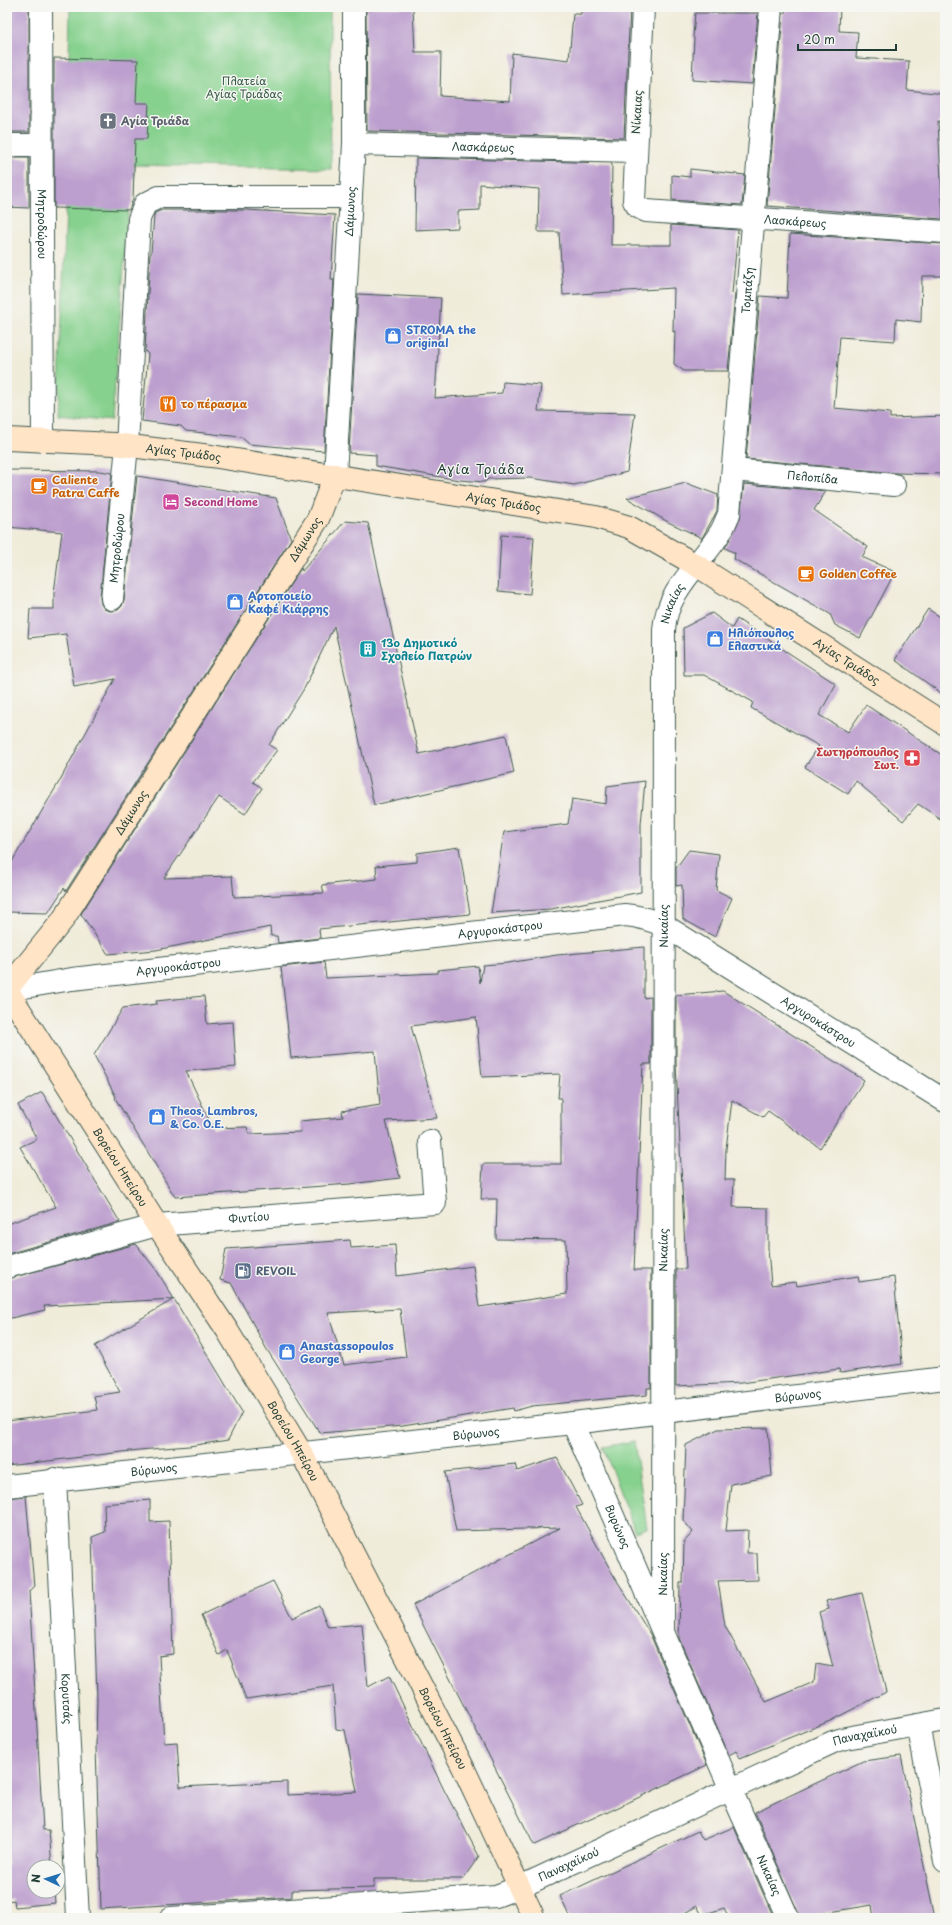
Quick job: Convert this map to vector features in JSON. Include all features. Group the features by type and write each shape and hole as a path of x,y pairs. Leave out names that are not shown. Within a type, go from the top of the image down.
{"main road":[{"name":"Αγίας Τριάδος","path":"7,439 127,446 336,475 596,517 629,527 696,565 945,724"},
{"name":"Δάμωνος","path":"7,990 62,921 318,519 336,475"},
{"name":"Βορείου Ηπείρου","path":"7,990 157,1226 227,1330 302,1454 463,1767 534,1918"}],"street":[{"name":"Μητροδώρου","path":"41,7 43,441"},
{"name":"Δάμωνος","path":"336,475 354,144 354,7"},
{"name":"Νίκαιας","path":"643,7 635,151 634,200 638,207 646,211"},
{"name":"Τομπάζη","path":"696,565 720,532 729,514 771,7"},
{"name":"Λασκάρεως","path":"354,144 635,151"},
{"path":"7,145 41,145"},
{"name":"Μητροδώρου","path":"112,599 127,446 138,219 145,204 159,196 351,197"},
{"name":"Λασκάρεως","path":"646,211 945,232"},
{"name":"Πελοπίδα","path":"732,470 894,485"},
{"name":"Νικαίας","path":"696,565 673,597 664,620 665,926 663,1631 788,1918"},
{"name":"Αργυροκάστρου","path":"7,990 32,984 106,975 625,915 647,918 665,926 945,1101"},
{"name":"Φιντίου","path":"7,1267 157,1226 435,1203 430,1141"},
{"name":"Βύρωνος","path":"7,1486 55,1479 302,1454 573,1423 945,1378"},
{"name":"Βυρώνος","path":"573,1423 663,1631"},
{"name":"Κορυτσάς","path":"55,1479 78,1918"},
{"name":"Παναχαϊκού","path":"171,1918 333,1913 496,1896 520,1887 840,1740 945,1720"},
{"path":"918,1725 945,1862"}],"green space":[{"name":"Πλατεία Αγίας Τριάδας","path":"70,7 330,7 331,169 134,165 134,176 131,176 112,421 58,415 66,208"},
{"path":"634,1441 647,1528 635,1532 603,1447"}],"building":[{"path":"7,7 29,7 29,132 7,132"},
{"path":"366,7 413,8 415,52 441,52 440,96 510,101 512,53 569,60 573,14 581,14 581,7 630,7 624,138 367,131"},
{"path":"786,7 840,7 839,31 858,32 856,58 909,61 907,90 945,94 945,122 938,121 943,219 767,206 783,13 785,13"},
{"path":"695,13 758,13 752,84 692,80"},
{"name":"Αγία Τριάδα","path":"54,58 138,60 136,103 149,103 147,139 135,139 133,199 129,210 54,208"},
{"path":"7,158 29,158 29,208 7,207"},
{"path":"416,158 612,163 611,245 671,245 671,225 738,230 732,293 735,294 728,371 684,371 674,364 674,288 563,295 559,232 538,232 539,189 480,184 480,210 458,211 458,228 415,230"},
{"path":"690,169 745,175 742,205 672,200 672,175 690,177"},
{"path":"162,210 246,210 335,215 331,280 334,280 324,451 249,444 241,437 186,431 181,426 142,421 148,354 145,351 150,255 154,216 155,213"},
{"path":"790,234 944,244 945,276 922,276 921,322 896,319 895,341 840,337 834,408 890,413 890,418 945,416 945,474 897,473 746,459 760,296 787,298"},
{"path":"358,294 441,298 435,398 502,393 503,382 541,385 538,411 635,413 627,472 574,485 531,478 488,479 485,482 459,480 376,466 376,455 349,453"},
{"path":"7,470 100,471 112,473 100,598 104,609 110,611 118,610 122,606 124,600 137,476 276,498 291,539 66,891 64,888 48,913 7,912 7,870 59,782 115,679 74,687 66,634 28,638 30,609 54,609 54,593 62,532 7,527"},
{"path":"686,483 718,495 717,511 702,538 668,522 627,498"},
{"path":"744,484 826,491 814,510 868,547 862,557 895,572 860,638 835,625 830,614 734,559 735,553 725,548 740,519"},
{"path":"345,521 368,523 419,754 506,735 514,773 374,805 334,626 305,687 269,745 277,750 253,782 262,788 245,814 219,797 164,878 232,876 234,897 324,893 322,885 377,879 376,866 417,862 417,853 459,847 470,914 319,929 320,938 278,943 277,936 271,936 270,927 156,950 108,954 81,914 301,568 302,571"},
{"path":"501,535 534,537 530,594 498,591"},
{"path":"928,609 945,620 945,696 895,660"},
{"path":"712,613 732,628 737,619 836,684 819,715 848,732 866,705 945,757 945,822 918,804 903,821 856,781 848,794 805,767 819,746 751,708 753,702 704,675 684,675 683,628"},
{"path":"645,781 641,824 641,892 551,909 491,913 504,832 568,824 572,799 606,804 607,786"},
{"path":"689,850 719,854 716,890 732,898 715,937 683,919 682,885 676,886 676,868"},
{"path":"644,947 644,998 651,997 651,1064 643,1064 634,1270 651,1270 651,1388 647,1388 647,1395 532,1406 514,1411 513,1408 403,1426 320,1433 266,1348 231,1283 220,1280 226,1249 350,1240 351,1248 395,1245 397,1276 473,1266 479,1307 567,1294 566,1240 496,1239 497,1199 481,1199 483,1164 561,1164 561,1098 558,1098 560,1074 482,1077 476,1017 411,1026 437,1118 386,1121 400,1178 350,1184 175,1197 115,1098 116,1097 94,1055 123,1008 157,1004 156,1001 204,996 207,1024 233,1022 236,1067 186,1071 213,1128 247,1127 249,1134 301,1132 300,1121 343,1117 342,1111 380,1105 375,1051 291,1058 281,967 324,962 326,978 438,973 438,970 478,966 480,983 483,965 508,963 557,955","holes":["400,1309 406,1357 344,1365 328,1313"]},
{"path":"723,991 864,1080 820,1148 768,1111 763,1117 732,1100 726,1149 725,1180 734,1180 733,1207 768,1208 768,1249 771,1285 796,1282 797,1286 858,1276 859,1282 894,1277 902,1364 840,1373 839,1369 741,1383 676,1386 676,1269 686,1269 676,1064 676,995"},
{"path":"42,1092 120,1222 7,1254 7,1224 56,1207 20,1147 37,1139 18,1105"},
{"path":"136,1244 157,1271 174,1299 44,1306 45,1310 7,1319 7,1279"},
{"path":"174,1299 242,1412 228,1440 189,1446 139,1450 7,1466 7,1421 97,1410 94,1396 120,1392 95,1346"},
{"path":"768,1428 772,1476 731,1484 726,1531 748,1530 747,1553 757,1553 758,1580 718,1581 725,1626 766,1702 814,1682 816,1664 833,1667 819,1612 829,1609 826,1601 862,1593 886,1692 830,1721 740,1758 736,1751 729,1755 679,1638 680,1583 683,1583 684,1542 693,1532 683,1520 686,1445 718,1429"},
{"path":"557,1458 582,1505 576,1507 611,1571 650,1634 707,1765 534,1845 413,1605 560,1528 456,1531 445,1472 515,1464 517,1471"},
{"path":"26,1496 34,1586 29,1591 43,1830 49,1830 51,1859 26,1859 26,1899 55,1899 55,1903 15,1907 14,1900 7,1901 7,1498"},
{"path":"150,1500 150,1522 169,1521 173,1654 159,1656 164,1743 177,1742 180,1787 287,1782 287,1795 357,1792 345,1730 336,1729 333,1686 246,1699 227,1650 219,1655 201,1615 273,1581 292,1618 319,1605 328,1627 362,1624 368,1687 389,1676 444,1790 479,1856 463,1879 374,1879 374,1888 292,1890 292,1897 101,1909 92,1537 105,1532 104,1504"},
{"path":"901,1756 935,1918 874,1918 872,1905 800,1917 755,1812 863,1761"},
{"path":"734,1827 774,1918 729,1918 724,1908 702,1915 697,1906 676,1918 570,1918 560,1896 698,1831 703,1840"}],"place":[{"name":"Αγία Τριάδα","path":"108,121"},
{"name":"STROMA the original","path":"393,336"},
{"name":"το πέρασμα","path":"168,404"},
{"name":"Caliente Patra Caffe","path":"39,486"},
{"name":"Second Home","path":"171,502"},
{"name":"Golden Coffee","path":"806,574"},
{"name":"Αρτοποιείο Καφέ Κιάρρης","path":"235,602"},
{"name":"Ηλιόπουλος Ελαστικά","path":"715,639"},
{"name":"13ο Δημοτικό Σχολείο Πατρών","path":"368,649"},
{"name":"Σωτηρόπουλος Σωτ.","path":"912,758"},
{"name":"Theos, Lambros, & Co. O.E.","path":"157,1117"},
{"name":"REVOIL","path":"243,1271"},
{"name":"Anastassopoulos George","path":"287,1352"}],"district":[{"name":"Αγία Τριάδα","path":"481,469"}]}
